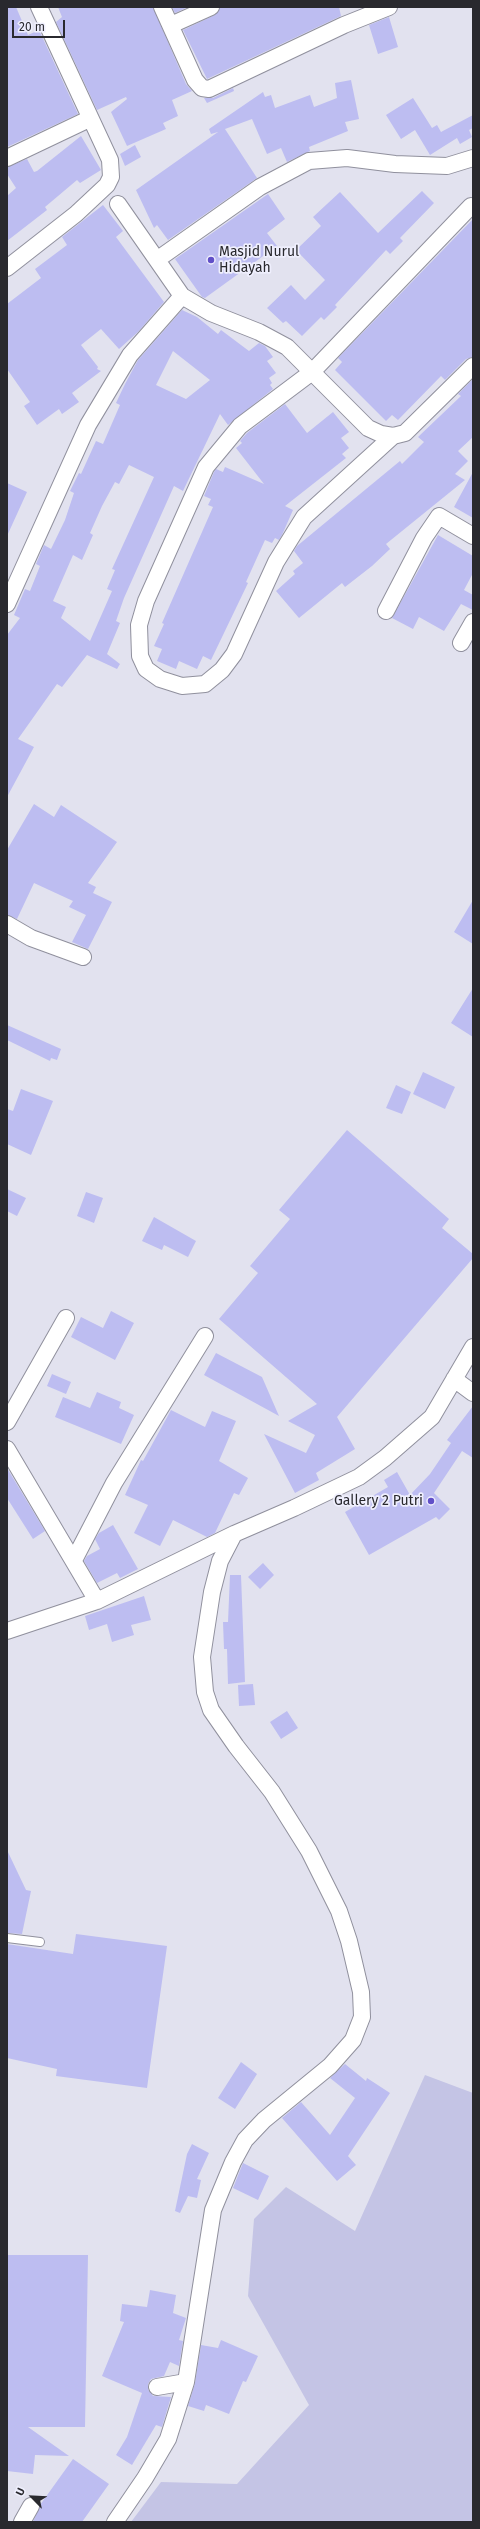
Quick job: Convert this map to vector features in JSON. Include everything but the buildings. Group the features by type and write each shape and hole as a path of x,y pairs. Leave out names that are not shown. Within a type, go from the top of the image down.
{"street":[{"path":"40,7 89,119 110,160 113,195 182,296 212,313 274,339 287,347 368,428 381,434 393,436 405,433 418,422 473,366"},
{"path":"162,7 195,80 202,88 209,89 344,25 389,7"},
{"path":"171,25 211,7"},
{"path":"7,158 89,119"},
{"path":"158,259 260,187 309,161 347,158 395,164 447,166 473,158"},
{"path":"7,268 76,214 113,195"},
{"path":"393,436 304,518 276,562 234,654 222,670 205,684 182,686 160,679 146,669 140,656 139,625 146,601 206,467 240,426 312,372 471,206"},
{"path":"7,604 88,425 130,355 182,296"},
{"path":"386,611 424,538 439,516 473,536"},
{"path":"461,643 473,622"},
{"path":"7,924 31,938 83,957"},
{"path":"7,1422 66,1318"},
{"path":"74,1560 121,1472 205,1336"},
{"path":"7,1631 97,1601 234,1534 294,1508 359,1477 385,1458 432,1417 473,1347"},
{"path":"454,1379 473,1393"},
{"path":"7,1449 97,1601"},
{"path":"115,2522 145,2478 168,2439 186,2382 214,2210 233,2162 245,2140 264,2120 339,2055 353,2040 362,2017 361,1992 349,1941 339,1911 309,1851 272,1792 236,1746 211,1710 205,1692 202,1657 212,1592 220,1561 234,1534"},
{"path":"157,2387 186,2382"},
{"path":"22,2522 31,2506"}],"lane":[{"path":"7,1938 40,1942"}],"shaded area":[{"path":"425,2075 473,2093 473,2522 131,2522 161,2482 237,2484 309,2405 248,2296 254,2219 286,2187 355,2231"}],"place":[{"name":"Masjid Nurul Hidayah","path":"211,260"},
{"name":"Gallery 2 Putri","path":"431,1501"}]}
